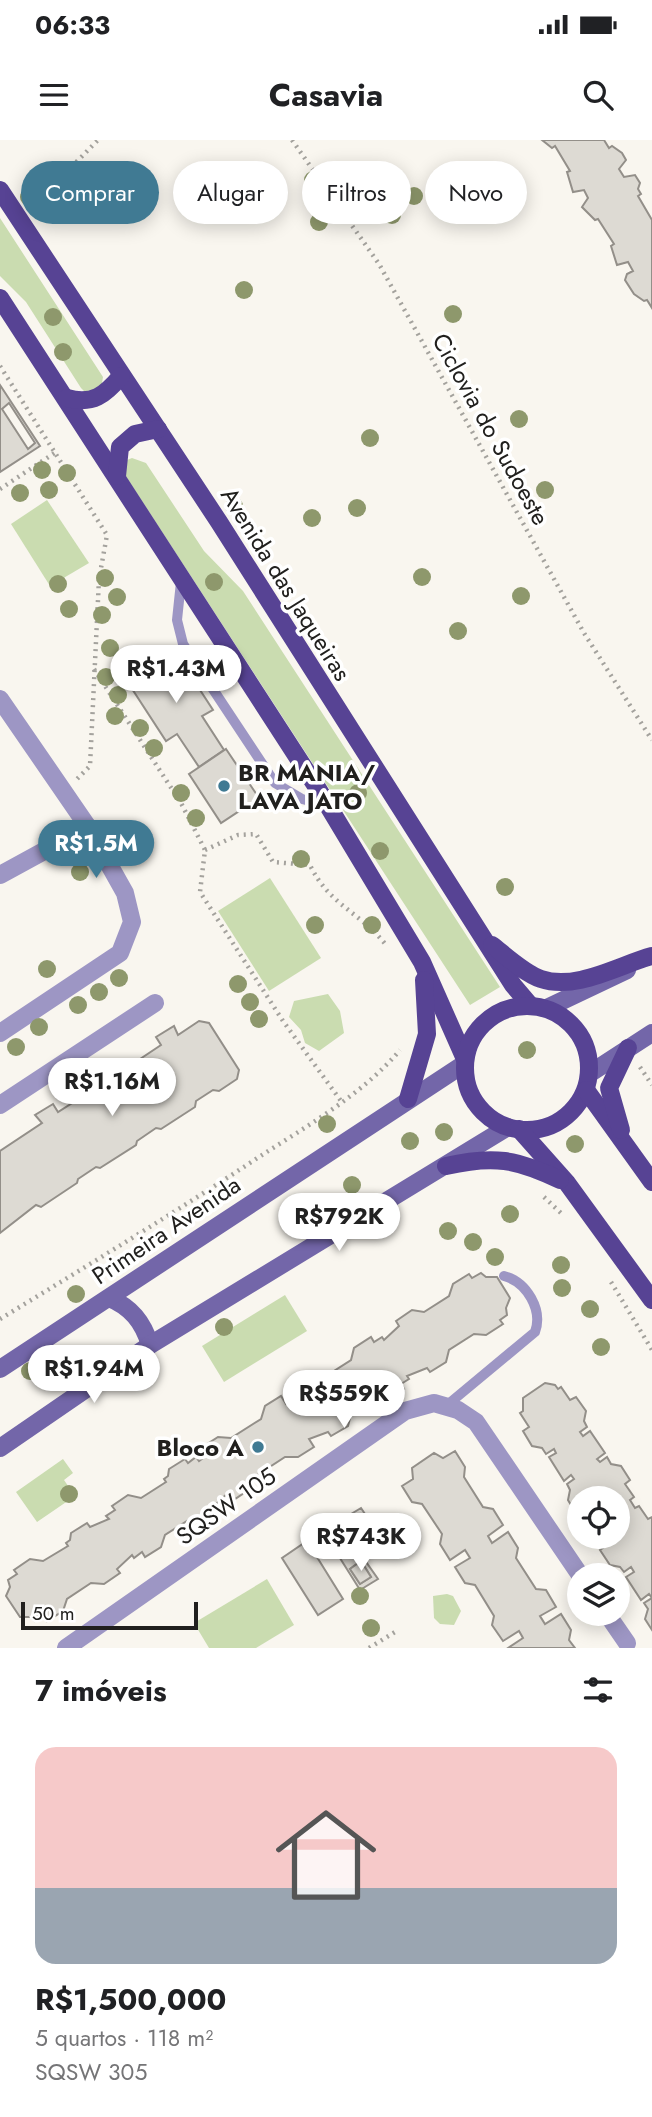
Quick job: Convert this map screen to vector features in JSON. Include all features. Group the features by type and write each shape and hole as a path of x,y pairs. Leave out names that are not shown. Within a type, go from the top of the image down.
{"main road":[{"name":"Avenida das Jaqueiras","path":"0,190 158,429 513,985 538,1006"},
{"path":"0,298 329,806 422,962 465,1062 467,1082 477,1105 486,1115 514,1128 533,1130 560,1121 571,1113 588,1082 628,1048 652,1033"},
{"path":"67,398 79,401 100,398 121,376"},
{"path":"117,478 120,447 135,434 158,429"},
{"path":"483,939 540,979 560,982 589,977 652,956"},
{"path":"465,1062 473,1036 492,1016 503,1010 538,1006 592,989 652,956"},
{"path":"408,1099 427,1034 422,962"},
{"path":"538,1006 571,1023 580,1033 590,1060 588,1082 628,1149 652,1182"},
{"path":"628,1048 610,1088 614,1113 628,1149"},
{"name":"Primeira Avenida","path":"0,1369 465,1062"},
{"path":"0,1448 150,1345 446,1166 514,1128"},
{"path":"514,1128 567,1183 652,1300"},
{"path":"446,1166 485,1159 513,1161 567,1183"},
{"path":"108,1298 129,1309 137,1318 150,1345"}],"street":[{"path":"0,699 88,827 131,906 132,922 125,946 120,953 0,1032"},
{"path":"0,875 88,827"},
{"path":"0,1105 155,1003"},
{"name":"SQSW 105","path":"66,1648 405,1411 434,1403 446,1406"},
{"path":"446,1406 476,1422 572,1563"},
{"path":"615,1626 627,1643"}],"lane":[{"path":"182,578 177,621 183,644 275,783 302,799 329,806"},
{"path":"446,1406 535,1332 539,1322 537,1309 518,1281 504,1276"}],"path":[{"path":"19,219 98,140"},
{"name":"Ciclovia do Sudoeste","path":"292,140 379,264 584,633 652,740"},
{"path":"0,366 57,452 107,535 99,579 89,768 62,789"},
{"path":"0,489 57,452"},
{"path":"94,669 181,803 205,850 200,892 283,1021 341,1101"},
{"path":"205,850 238,835 256,834 273,862 310,865 319,885 336,903 348,909 389,950"},
{"path":"0,1319 155,1225 341,1101 385,1066 399,1051 403,1041"},
{"path":"538,1191 565,1217"},
{"path":"604,1270 652,1350"},
{"path":"369,1648 395,1632"}],"green space":[{"path":"0,218 103,377 101,389 85,392 81,388 26,302 0,276"},
{"path":"132,458 146,463 204,551 243,591 500,987 470,1005 123,472 127,460"},
{"path":"47,500 89,563 50,586 11,524"},
{"path":"270,878 321,958 269,991 218,911"},
{"path":"328,994 340,1011 344,1033 319,1051 305,1043 301,1030 289,1017 294,1001"},
{"path":"285,1295 307,1331 224,1382 202,1346"},
{"path":"63,1459 73,1473 64,1480 75,1496 37,1522 16,1492"},
{"path":"267,1579 294,1625 256,1648 209,1648 194,1623"},
{"path":"433,1596 453,1596 461,1611 454,1625 440,1624 434,1618"}],"building":[{"path":"542,140 604,140 609,148 612,146 622,153 626,160 619,169 624,177 635,175 640,183 638,189 641,194 638,196 652,220 652,308 647,300 644,301 634,294 625,280 627,274 633,271 628,262 617,265 611,246 614,244 598,219 595,220 582,207 588,198 584,190 573,192 567,172 570,171 555,146 552,148"},
{"path":"0,385 40,446 0,472","holes":["9,403 35,443 28,449 2,409"]},
{"path":"172,647 213,710 202,716 224,750 199,767 177,734 166,741 125,678"},
{"name":"BR MANIA/ LAVA JATO","path":"226,749 259,798 221,823 189,774"},
{"path":"199,1021 209,1023 239,1070 237,1079 196,1101 195,1107 161,1129 156,1128 137,1141 136,1145 100,1168 96,1167 41,1207 36,1205 0,1233 0,1151 42,1123 35,1115 53,1104 58,1112 102,1084 97,1075 115,1064 119,1073 161,1045 156,1037 174,1026 178,1035"},
{"name":"Bloco A","path":"481,1273 486,1277 497,1277 510,1298 506,1308 507,1315 500,1320 503,1324 486,1335 474,1334 449,1350 446,1362 430,1372 427,1368 407,1376 409,1379 401,1384 404,1389 388,1399 376,1398 351,1414 348,1426 331,1436 328,1432 309,1439 314,1447 298,1457 285,1457 256,1476 250,1489 235,1499 230,1491 215,1505 218,1510 202,1520 190,1519 165,1535 161,1547 145,1557 142,1552 134,1558 132,1555 117,1569 120,1573 104,1584 91,1583 67,1599 63,1611 47,1621 44,1616 35,1621 30,1617 20,1617 6,1596 10,1587 8,1580 17,1574 14,1570 30,1559 43,1561 68,1546 66,1543 70,1540 71,1533 87,1523 90,1527 109,1519 106,1516 115,1510 112,1506 128,1495 141,1498 166,1482 164,1479 168,1476 169,1469 185,1459 188,1463 196,1457 199,1461 207,1455 201,1448 218,1437 231,1438 261,1419 265,1406 281,1396 286,1404 301,1389 298,1385 314,1374 326,1376 351,1360 354,1348 371,1337 374,1342 382,1337 384,1340 399,1326 396,1321 412,1310 424,1312 449,1296 453,1284 469,1274 472,1278"},
{"path":"545,1383 555,1385 558,1389 561,1387 570,1400 576,1397 586,1411 584,1421 587,1427 580,1432 583,1436 590,1431 605,1453 597,1459 600,1462 607,1457 611,1464 621,1466 630,1480 625,1484 626,1486 568,1486 574,1479 571,1475 564,1481 549,1457 556,1453 554,1449 546,1454 542,1448 532,1446 523,1431 529,1427 520,1413 523,1411 523,1398"},
{"path":"455,1451 465,1467 464,1477 483,1507 493,1509 503,1525 488,1536 492,1543 508,1532 518,1548 516,1558 536,1589 546,1590 556,1607 540,1616 545,1624 561,1614 571,1630 569,1640 575,1648 508,1648 523,1638 519,1631 503,1641 492,1625 494,1616 475,1585 465,1583 455,1567 470,1558 465,1550 450,1560 440,1544 442,1534 422,1504 412,1502 402,1486 413,1479 412,1468 434,1453 443,1458"},
{"path":"630,1500 635,1508 639,1506 648,1519 652,1517 652,1598 649,1594 641,1600 630,1583 630,1574 634,1572 630,1563 609,1563 600,1550 630,1549"},
{"path":"361,1508 383,1541 362,1556 378,1579 360,1590 323,1531","holes":["361,1561 371,1577 360,1584 350,1569"]},
{"path":"307,1541 343,1599 318,1615 282,1558"},
{"path":"361,1561 371,1577 360,1584 350,1569"},
{"path":"652,1598 652,1630 645,1619 648,1609 644,1603"}],"place":[{"name":"BR MANIA/ LAVA JATO","path":"224,786"},
{"name":"Bloco A","path":"258,1447"}]}
